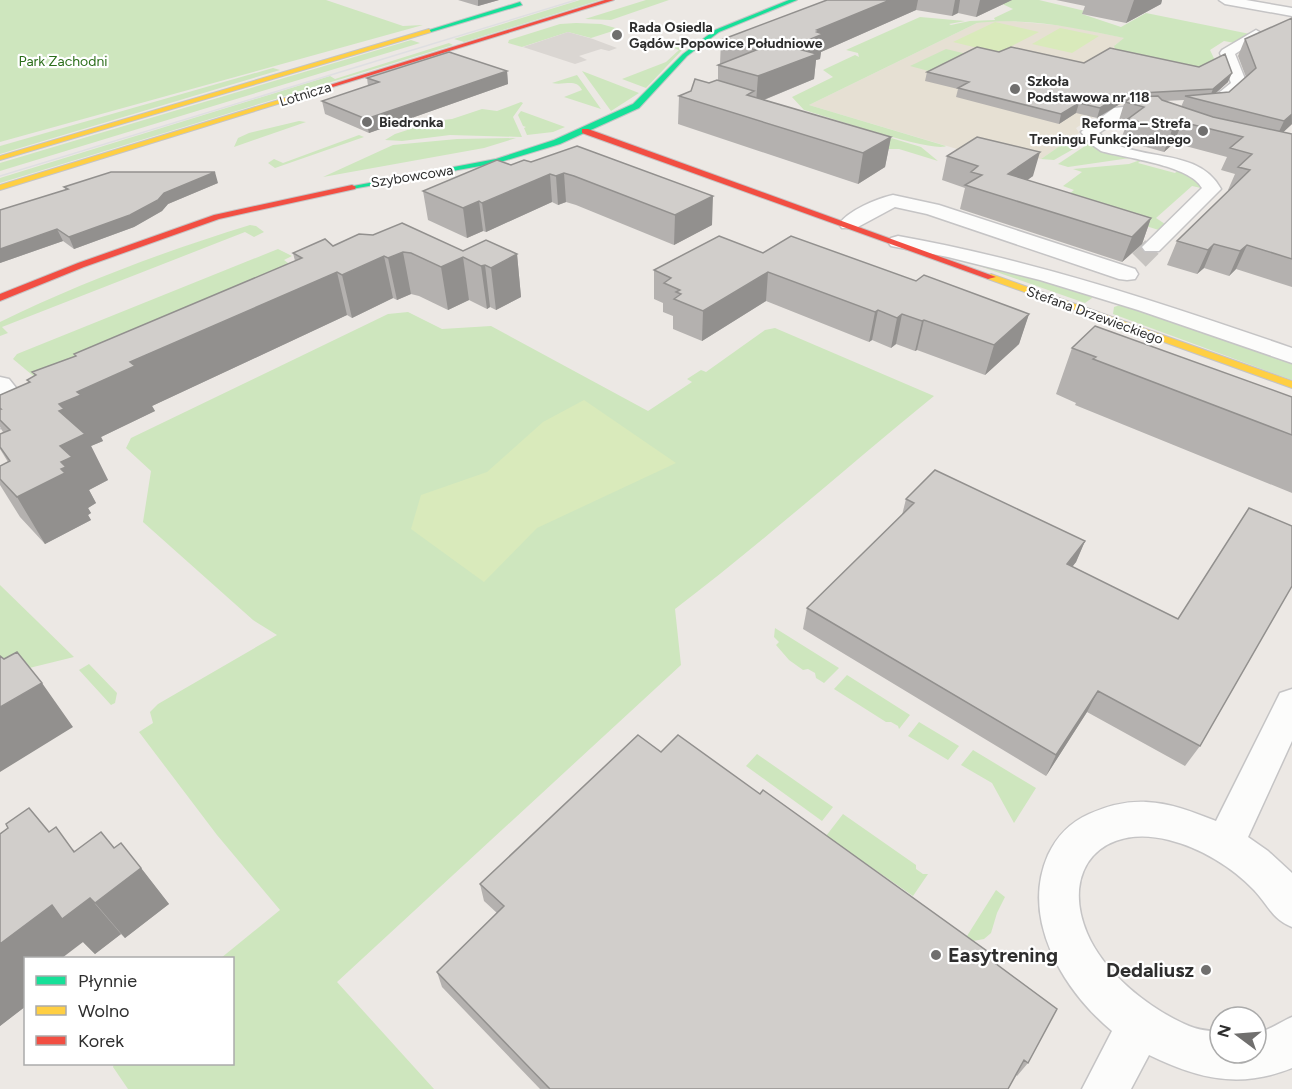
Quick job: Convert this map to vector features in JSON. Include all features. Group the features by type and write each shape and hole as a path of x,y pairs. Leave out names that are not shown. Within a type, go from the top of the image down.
{"street":[{"name":"Lotnicza","path":"0,158 534,0"},
{"name":"Lotnicza","path":"0,188 611,0"},
{"name":"Szybowcowa","path":"0,298 134,245 217,217 310,195 497,161 552,144 636,106 685,55 717,31 794,0"},
{"path":"1225,0 1292,12"},
{"path":"1089,313 1110,295 1140,260 1212,189 1208,179 1194,170 1105,146 1089,132 1120,111 1175,112 1214,105 1239,84 1227,53 1256,34"},
{"name":"Stefana Drzewieckiego","path":"585,131 1292,385"},
{"path":"849,224 874,208 893,201 1140,260"},
{"name":"Stefana Drzewieckiego","path":"898,242 1045,275 1292,356"},
{"path":"0,384 12,399 0,420"},
{"path":"1225,844 1292,703"},
{"path":"1292,907 1286,897 1257,867 1225,844 1190,828 1156,820 1125,820 1098,828 1076,844 1062,866 1058,899 1066,936 1088,975 1111,1002 1140,1025 1186,1049 1235,1059 1276,1052 1292,1040"},
{"path":"1106,1089 1140,1025"}],"shaded area":[{"name":"Szkoła Podstawowa nr 118","path":"998,20 1066,26 1125,38 1115,45 1133,103 1108,107 1076,128 1079,133 1041,159 1014,152 957,149 809,105 977,23"},
{"path":"568,32 617,48 609,51 601,49 579,56 587,60 575,64 523,47"}],"green space":[{"name":"Park Zachodni","path":"0,0 326,0 403,26 423,25 0,142"},
{"path":"580,0 600,0 464,42 454,39"},
{"path":"646,0 669,0 611,20 585,19"},
{"path":"994,0 1039,0 1085,11 1082,14 1121,27 1146,13 1250,34 1235,43 1224,41 1210,50 1220,71 1116,51 1114,46 1124,38 1032,22 977,23 809,105 946,146 937,147 901,139 804,110 792,97 833,77 823,70 855,55 859,57 858,53 846,50 920,17 965,21 949,24 951,25 970,21 995,20 994,18 1013,9"},
{"path":"995,22 1039,32 998,53 953,42"},
{"path":"560,24 601,24 619,29 591,38 568,32 522,47 508,43 509,40"},
{"path":"1060,28 1099,36 1072,53 1032,44"},
{"path":"411,40 420,43 0,171 0,163"},
{"path":"666,42 685,47 646,88 622,79 666,62 679,50 664,44"},
{"path":"449,43 453,45 0,183 0,178 330,76 335,79"},
{"path":"946,49 975,56 940,74 910,66"},
{"path":"273,68 280,70 0,154 0,146"},
{"path":"582,71 639,93 611,111"},
{"path":"577,75 601,109 564,97 582,90 576,84 552,83"},
{"path":"523,103 513,117 522,137 450,135 402,141 385,140 395,134 435,121 452,119 482,109 497,111"},
{"path":"521,111 565,127 553,132 527,135 524,128 526,127 523,126 518,115"},
{"path":"299,121 306,122 234,147 238,138 249,133"},
{"path":"878,134 921,147 938,161 899,149 864,149"},
{"path":"359,135 364,137 275,168 268,163 274,159 283,163"},
{"path":"516,138 484,148 323,177 393,145 457,139"},
{"path":"1070,139 1084,143 1054,160 1041,159"},
{"path":"1088,144 1109,149 1105,153 1116,156 1121,153 1137,157 1068,167 1058,164"},
{"path":"1143,159 1138,163 1175,173 1180,169 1193,176 1201,188 1192,186 1156,218 1168,226 1162,231 1094,210 1069,194 1074,190 1063,186 1082,172 1073,169 1129,164"},
{"path":"250,225 264,232 254,237 245,232 2,327 8,333 0,336 0,322 61,294 155,257"},
{"path":"278,249 292,256 284,260 296,269 43,384 13,359 17,354"},
{"path":"948,255 1020,272 1091,294 1092,298 1085,303"},
{"path":"1123,304 1292,361 1292,380 1113,314 1114,307"},
{"path":"408,312 442,329 491,326 648,411 692,382 687,379 701,370 706,372 765,330 775,328 934,396 675,609 681,665 337,982 434,1089 128,1089 114,1065 234,1065 234,957 222,957 280,910 217,835 139,732 153,723 150,712 158,704 277,635 253,620 143,522 151,471 126,448 131,438 388,314"},
{"path":"584,400 676,463 537,528 484,582 411,529 421,495 487,472 543,422"},
{"path":"0,585 74,657 13,672 0,672"},
{"path":"775,628 839,668 824,683 816,678 815,673 808,669 803,670 789,660 776,645 779,642 774,637"},
{"path":"89,664 117,693 115,703 111,705 79,670"},
{"path":"847,675 910,715 899,729 898,726 886,722 834,689"},
{"path":"919,722 959,746 948,760 908,736"},
{"path":"973,750 1036,788 1014,823 992,783 961,765"},
{"path":"757,754 833,807 822,821 746,766"},
{"path":"843,814 916,865 916,869 923,874 928,874 913,896 826,836"},
{"path":"996,890 1005,897 991,933 984,939 973,941 967,936"}],"building":[{"path":"827,0 890,0 817,30 823,34 791,47 817,54 758,76 718,65 756,50 721,40"},
{"path":"1292,18 1292,114 1284,121 1185,96 1229,92 1256,68 1245,39"},
{"path":"977,47 999,52 1011,47 1084,63 1110,48 1199,67 1225,54 1232,73 1213,89 1123,94 1100,108 1079,103 1061,114 958,88 969,82 927,72"},
{"path":"449,52 507,71 366,119 322,101 379,82 367,78"},
{"path":"695,79 709,83 717,80 754,91 747,95 891,137 863,153 679,96 691,91"},
{"path":"1158,96 1162,100 1213,117 1292,134 1292,259 1247,245 1240,251 1214,244 1208,250 1177,241 1250,170 1238,167 1252,154 1230,148 1243,137 1182,122 1172,130 1128,119 1144,107 1125,102 1132,97"},
{"path":"977,137 1040,152 1008,174 1151,218 1132,237 965,185 982,175 971,172 978,166 947,156"},
{"path":"577,146 713,196 675,215 564,173 556,176 550,174 482,203 479,201 463,208 423,191 497,160 511,165 524,160 531,162"},
{"path":"111,172 215,172 164,193 158,200 130,215 69,237 57,229 0,249 0,210 68,189 64,187"},
{"path":"402,223 463,251 486,240 517,254 491,268 463,257 441,267 411,253 403,252 388,258 384,256 342,275 337,272 130,362 135,366 77,392 81,395 59,404 64,409 59,411 85,434 60,446 72,457 61,462 66,467 61,469 65,473 17,497 0,479 0,466 10,461 0,447 0,434 10,430 0,420 0,395 30,382 27,380 36,375 32,372 76,356 74,354 302,258 293,253 325,239 333,246 359,234 373,235"},
{"path":"719,236 763,253 791,236 916,281 924,275 1029,314 994,345 924,320 902,314 897,318 878,310 875,312 768,272 703,311 674,299 681,294 676,292 680,290 664,283 671,278 654,270"},
{"path":"1095,326 1292,397 1292,435 1093,359 1096,357 1072,348"},
{"path":"935,470 1085,541 1067,564 1178,619 1249,508 1292,526 1292,586 1200,746 1098,691 1056,755 807,608 914,503 906,499"},
{"path":"17,652 42,683 0,707 0,656 4,659"},
{"path":"638,735 661,752 678,735 760,794 763,790 998,959 995,963 1057,1009 1028,1063 1024,1060 1008,1089 550,1089 437,972 504,906 480,884"},
{"path":"29,808 49,832 56,827 74,852 101,832 114,848 121,843 141,868 95,903 90,898 62,919 52,905 0,944 0,834 8,828 6,824"}],"tunnel":[{"path":"1139,260 1152,247"}],"tram line":[{"path":"0,176 576,0"}],"traffic: fast":[{"path":"352,187 497,161 557,142 636,106 685,55 717,31 794,0"},
{"path":"429,31 520,4"}],"traffic: slow":[{"path":"0,158 429,31"},
{"path":"0,188 295,97"},
{"path":"991,277 1292,385"}],"traffic: jam":[{"path":"295,97 611,0"},
{"path":"585,131 991,277"},
{"path":"0,298 81,265 217,217 352,187"}],"place":[{"name":"Rada Osiedla Gądów-Popowice Południowe","path":"617,35"},
{"name":"Szkoła Podstawowa nr 118","path":"1015,89"},
{"name":"Biedronka","path":"367,122"},
{"name":"Reforma – Strefa Treningu Funkcjonalnego","path":"1203,131"},
{"name":"Easytrening","path":"936,955"},
{"name":"Dedaliusz","path":"1206,970"}]}
